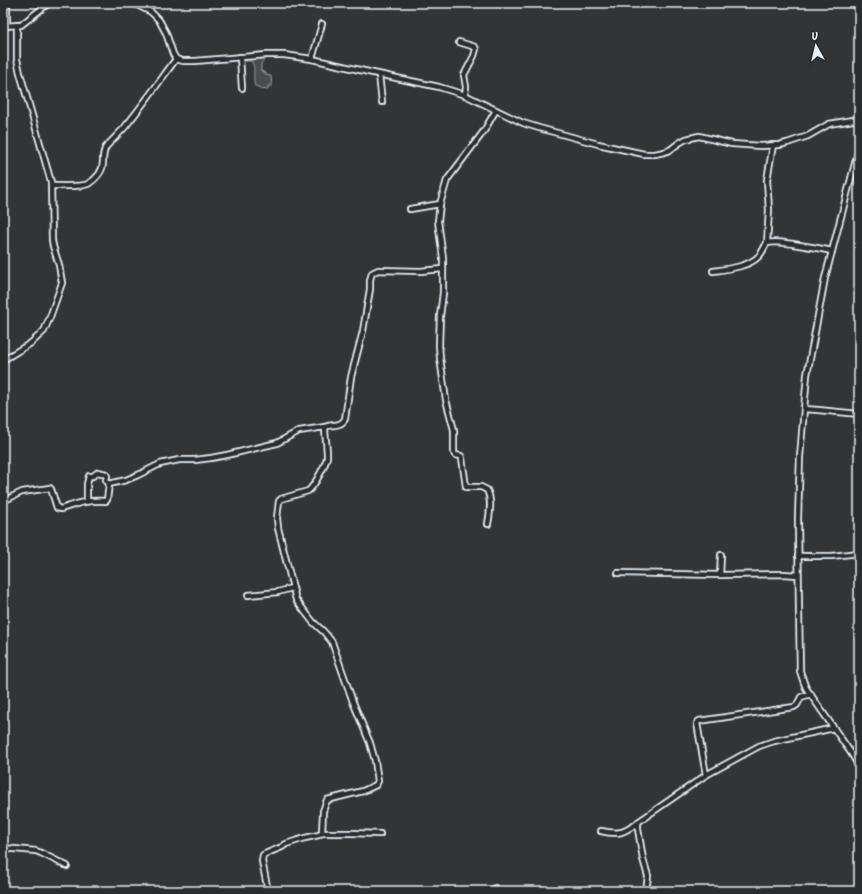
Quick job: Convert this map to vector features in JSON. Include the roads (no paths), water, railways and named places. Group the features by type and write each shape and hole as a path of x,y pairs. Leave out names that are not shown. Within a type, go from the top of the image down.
{"street":[{"path":"7,3 5,26 24,23 50,3"},
{"path":"133,3 144,6 159,20 163,26 176,59 183,61 195,61 266,55 284,55 312,59 379,75 440,86 465,95 523,123 598,144 644,154 664,152 670,150 686,139 699,136 732,144 761,146 787,143 808,136 829,124 859,119"},
{"path":"312,59 322,24"},
{"path":"3,360 31,343 44,331 62,283 59,264 52,240 52,186 20,73 16,25"},
{"path":"459,42 475,47 476,49 464,75 466,87 465,95"},
{"path":"240,57 242,88"},
{"path":"52,186 86,185 98,176 103,164 104,151 150,96 176,59"},
{"path":"379,75 382,102"},
{"path":"488,524 490,513 489,492 481,488 466,487 461,457 455,455 454,453 454,430 446,400 439,345 440,316 443,293 443,258 438,221 440,204 447,180 484,131 496,110"},
{"path":"713,271 733,268 753,261 763,252 767,243 769,210 767,180 773,145"},
{"path":"859,148 820,302 807,376 800,462 798,556 800,671 804,683 859,767"},
{"path":"410,209 440,204"},
{"path":"767,243 780,242 816,247 832,251"},
{"path":"109,484 126,480 160,464 179,460 194,460 227,455 277,443 299,431 342,424 345,419 351,377 363,331 372,273 378,270 420,271 443,269"},
{"path":"804,409 859,414"},
{"path":"322,833 323,811 327,800 363,791 376,785 378,781 370,743 353,702 332,642 297,603 278,528 278,502 281,499 311,489 328,457 325,427"},
{"path":"3,501 22,492 50,488 57,508 59,509 87,501 106,502 109,484 106,480 106,474 98,472 93,476 89,476 87,484 87,501"},
{"path":"798,556 832,556 859,553"},
{"path":"720,575 721,555"},
{"path":"618,573 798,575"},
{"path":"248,595 278,592 292,588"},
{"path":"706,775 697,723 699,721 794,706 797,705 801,697 811,694"},
{"path":"602,831 609,833 621,833 628,830 706,775 759,746 774,741 834,728"},
{"path":"638,824 643,859 648,876 646,891"},
{"path":"268,891 262,861 263,856 286,844 305,838 320,836 322,833 380,834"},
{"path":"3,848 36,851 67,866"}]}
